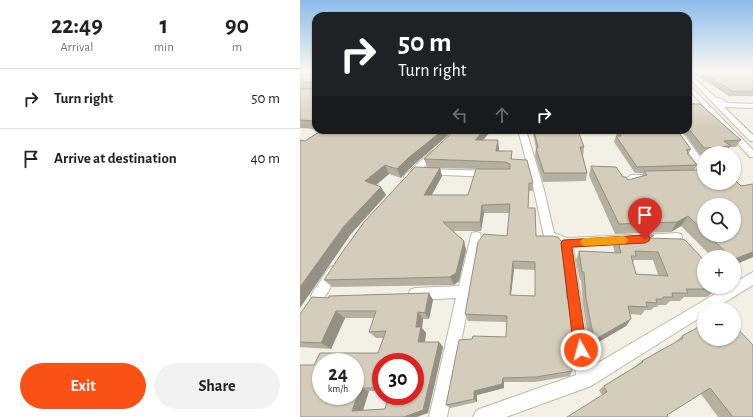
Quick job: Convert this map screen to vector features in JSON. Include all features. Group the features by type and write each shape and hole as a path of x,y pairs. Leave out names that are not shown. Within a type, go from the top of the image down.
{"street":[{"path":"692,90 753,155"},
{"path":"704,90 753,139"},
{"path":"709,90 724,105 753,106"},
{"path":"523,134 539,190 549,236 566,243 676,237"},
{"path":"679,134 701,164 703,169 697,175 684,176"},
{"path":"400,186 414,171 443,146"},
{"path":"414,171 498,175"},
{"path":"631,178 654,178"},
{"path":"438,417 463,292 476,236"},
{"path":"566,243 585,380"},
{"path":"309,309 339,264"},
{"path":"482,417 585,380 753,278"},
{"path":"402,294 463,292"},
{"path":"318,296 333,296"}],"building":[{"path":"300,90 312,90 312,121 300,120"},
{"path":"731,90 753,90 753,91"},
{"path":"692,104 700,104 741,140 724,141 731,146 702,146 692,133"},
{"path":"316,134 438,134 397,169 385,165 365,181 381,187 344,226 300,287 300,140 305,141"},
{"path":"451,134 480,134 475,140 498,140 496,151 512,151 511,159 527,160 533,183 529,183 528,208 535,208 536,236 558,237 562,242 566,272 567,298 569,298 574,341 570,341 572,371 536,377 503,378 502,384 474,391 474,399 446,405 459,340 472,339 473,336 506,337 507,316 465,314 478,242 484,234 507,236 510,204 482,205 480,222 443,222 464,241 456,273 450,277 324,280 365,221 415,167 440,168 424,195 468,195 476,169 510,169 510,164 505,162 424,159","holes":["513,261 535,262 535,296 510,295"]},
{"path":"535,134 579,134 584,147 580,147 587,173 544,173 536,148 538,148"},
{"path":"620,134 680,134 691,149 686,150 689,153 687,153 697,165 637,167 616,136 621,136"},
{"path":"591,166 616,167 623,177 626,177 628,180 647,175 644,171 697,170 697,190 741,190 741,186 753,184 753,252 741,256 741,250 724,250 715,242 741,242 741,198 697,198 697,224 688,216 677,222 619,224"},
{"path":"654,235 649,238 685,240 697,253 697,289 686,289 688,293 672,293 673,297 656,299 657,303 646,302 647,307 628,306 631,319 594,340 586,298 584,272 582,272 579,251 621,253 617,237","holes":["635,251 658,252 668,276 636,274 631,256 636,256"]},
{"path":"429,293 425,313 418,312 416,327 421,327 418,342 439,342 423,410 404,417 300,417 300,365 312,365 312,405 354,405 352,411 385,409 386,405 424,405 424,353 378,353 386,331 369,332 376,311 336,311 321,343 300,342 300,314 312,297 329,298 329,296"},
{"path":"697,328 697,346 741,346 741,332 753,345 753,417 733,417 710,388 667,415 668,417 567,417 607,392 604,386 643,362 642,361 683,338 682,336"},
{"path":"364,353 372,353 372,388 364,388"}],"slow traffic":[{"path":"585,242 623,240"}],"route":[{"path":"581,350 566,243 645,239"}]}
